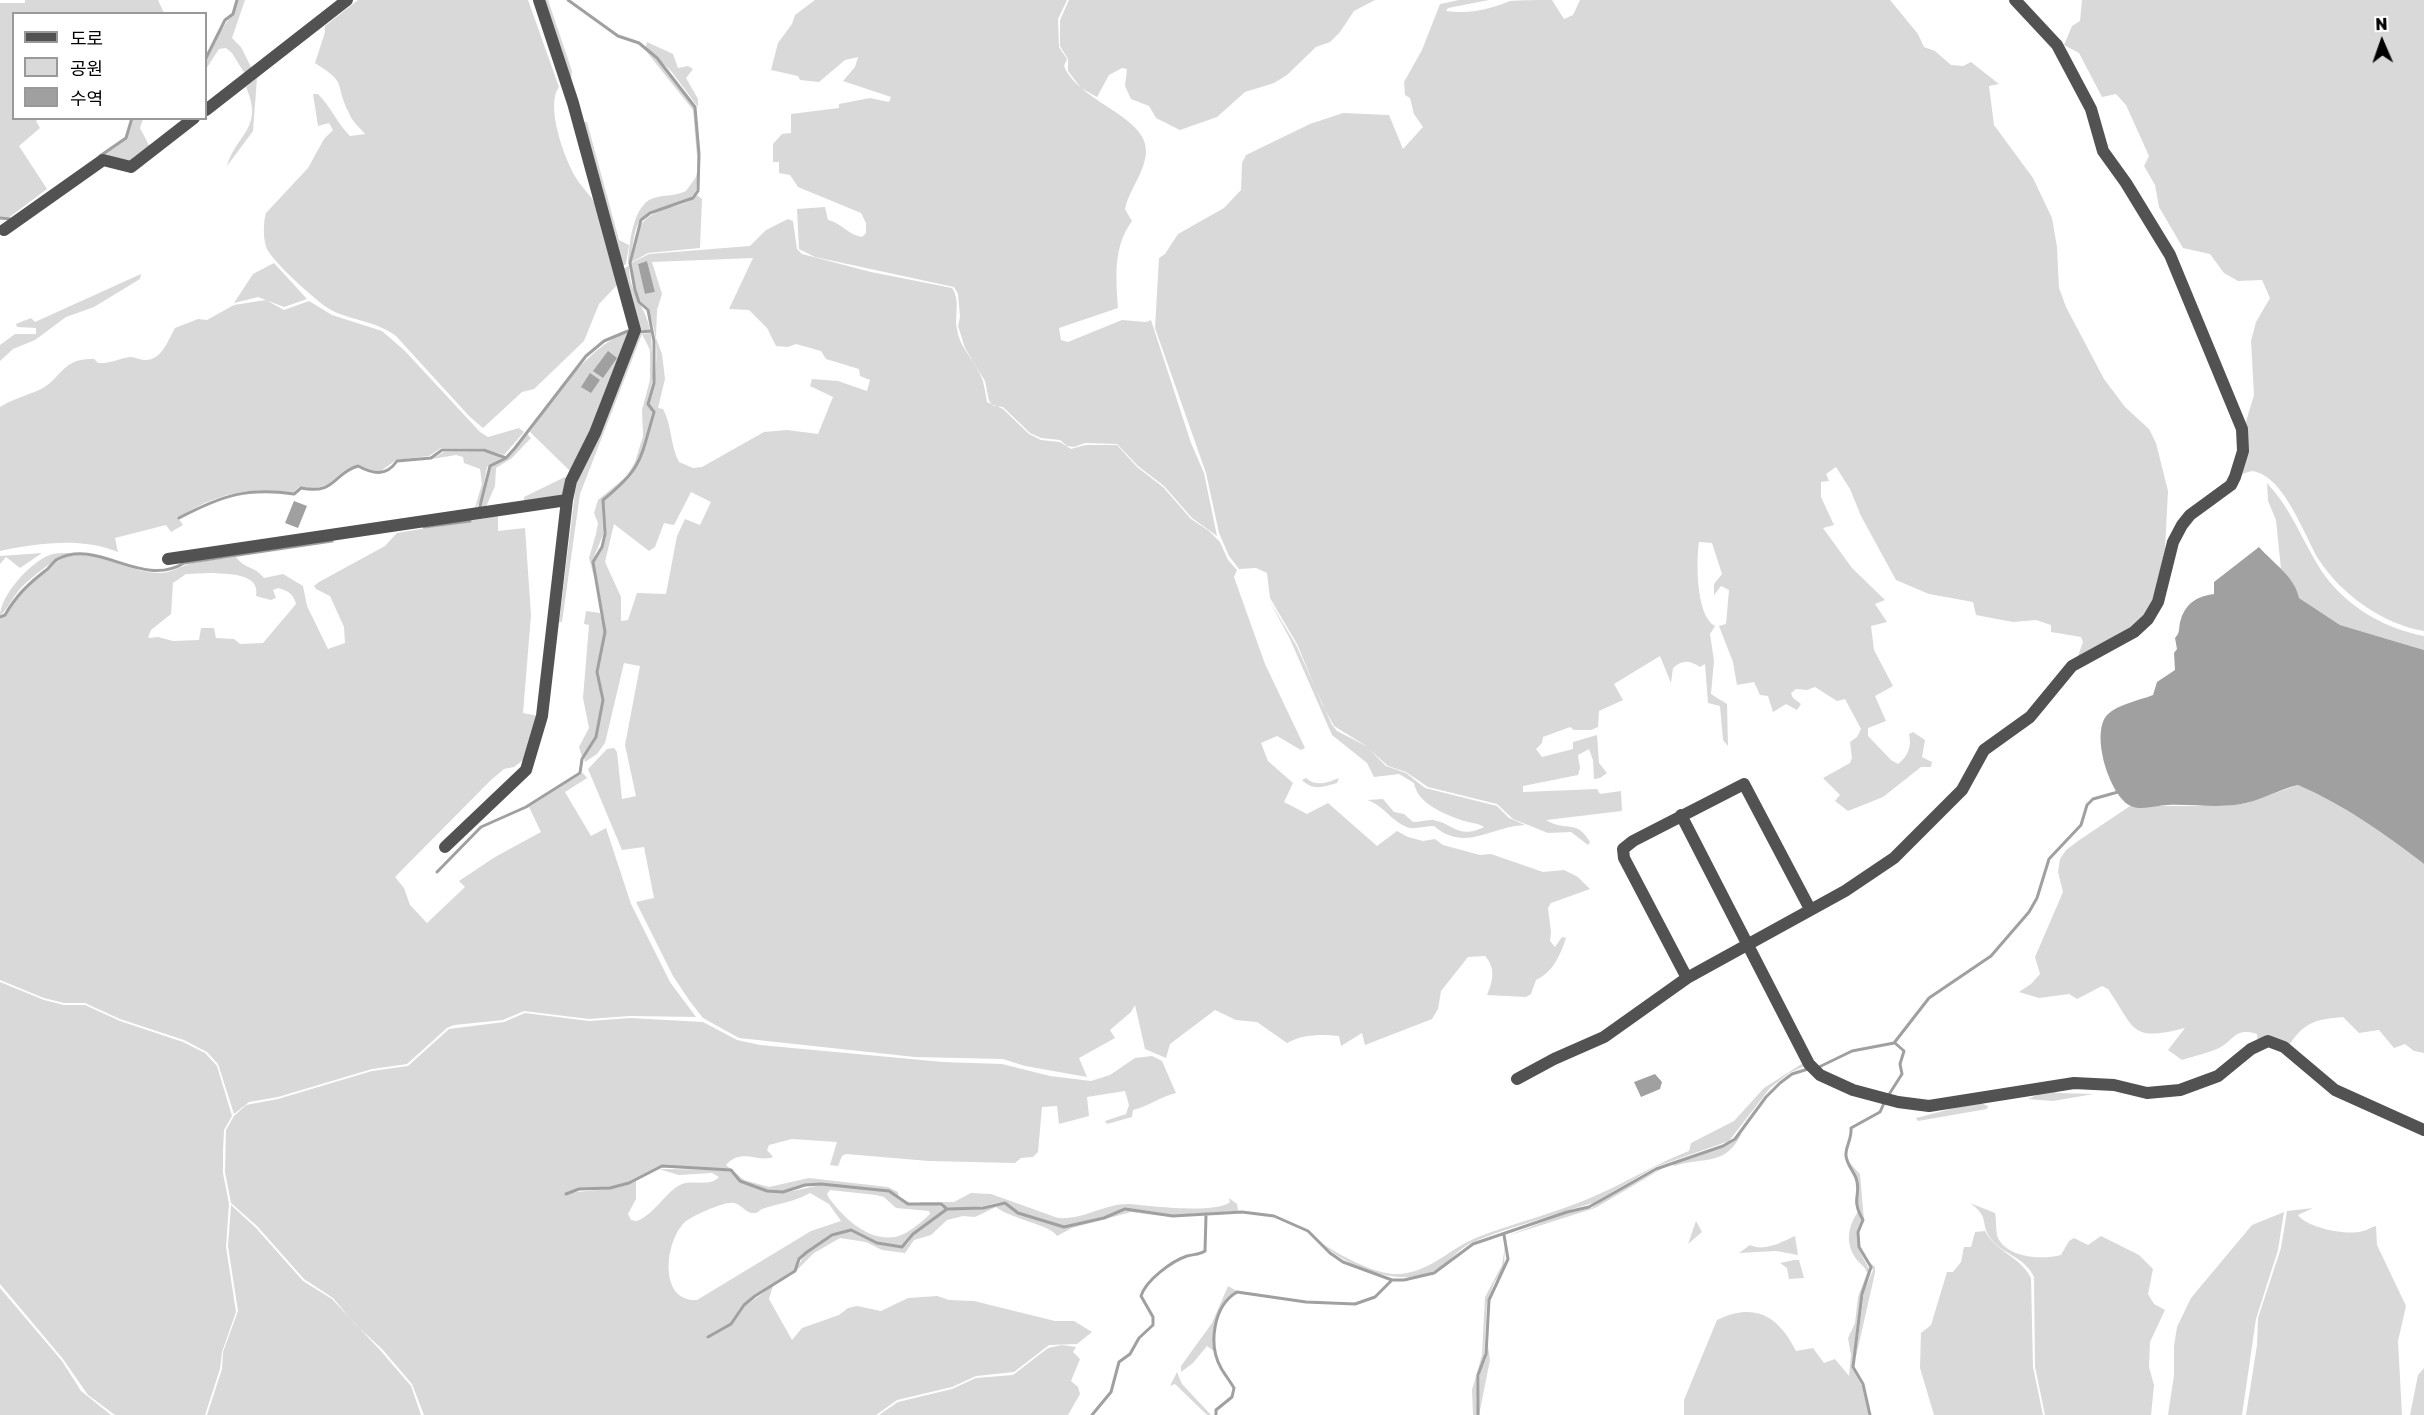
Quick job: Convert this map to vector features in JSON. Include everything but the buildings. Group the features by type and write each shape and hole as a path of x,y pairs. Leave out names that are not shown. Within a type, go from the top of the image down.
{"street":[{"path":"207,109 347,0"},
{"path":"445,847 526,770 542,716 571,481 595,433 635,330 573,103 539,0"},
{"path":"1518,1079 1554,1059 1604,1037 1687,978 1845,891 1894,858 1962,790 1984,750 2030,717 2072,666 2142,626 2158,602 2173,543 2182,525 2190,515 2231,485 2240,463 2244,440 2242,429 2170,255 2126,183 2103,151 2091,109 2057,45 2015,0"},
{"path":"4,230 103,160 131,167 191,120"},
{"path":"168,559 567,500"},
{"path":"1687,978 1624,858 1623,849 1681,814 1743,784 1810,909"},
{"path":"1681,814 1746,944 1813,1069 1841,1086 1870,1095 1929,1106 2074,1083 2162,1092 2180,1090 2218,1076 2251,1049 2268,1041 2284,1047 2335,1090 2424,1130"}],"green space":[{"path":"25,0 158,0 164,12 12,12 12,120 38,120 40,128 19,146 47,189 7,219 0,217 0,3 25,3"},
{"path":"238,0 245,0 232,38 241,47 252,69 245,74 232,53 226,48 219,49 207,67 207,59 214,41"},
{"path":"358,0 528,0 559,87 555,95 554,106 562,145 571,169 578,182 593,200 600,217 617,285 599,304 584,341 534,389 522,392 483,428 469,416 396,336 380,327 339,314 325,306 286,272 267,249 264,231 266,213 308,168 324,139 333,130 329,123 318,126 313,94 318,94 323,99 350,136 365,134 349,114 339,84 332,75 315,63 325,26"},
{"path":"544,0 548,0 572,71 571,81"},
{"path":"815,0 1067,0 1058,19 1059,47 1067,59 1064,66 1072,79 1084,90 1137,129 1144,140 1146,153 1145,161 1125,209 1132,221 1122,241 1117,263 1118,308 1059,328 1061,340 1068,342 1122,320 1146,322 1151,320 1191,443 1204,473 1217,536 1192,518 1164,486 1138,466 1117,444 1085,443 1074,447 1067,446 1060,440 1041,438 1030,433 1003,407 994,406 989,401 985,381 965,348 958,326 960,317 958,294 954,287 815,257 799,249 797,209 825,207 828,220 862,237 866,233 866,223 861,213 798,187 790,175 779,173 779,162 773,162 773,144 782,134 791,133 791,114 839,108 839,104 870,98 889,102 891,97 843,81 855,67 858,57 845,60 819,82 800,80 798,76 771,70 778,43 792,24 795,15"},
{"path":"1069,0 1375,0 1354,11 1330,42 1316,47 1287,75 1274,83 1245,92 1217,117 1180,130 1156,118 1149,106 1131,99 1125,86 1127,69 1122,68 1109,75 1097,97 1081,88 1068,71 1068,59 1060,46 1060,20"},
{"path":"1459,0 1489,0 1448,8 1446,11 1479,10 1510,1 1552,0 1564,19 1573,15 1580,0 1890,0 1918,34 1924,47 1935,51 1951,65 1963,66 1971,62 1999,84 1989,86 1994,125 2033,178 2052,218 2057,247 2059,288 2066,307 2104,379 2125,407 2149,429 2156,443 2168,491 2165,549 2153,606 2134,628 2077,659 2083,642 2081,637 2051,632 2051,625 2036,620 2013,622 1976,615 1973,602 1929,594 1896,580 1861,516 1850,489 1836,467 1826,474 1829,481 1821,482 1821,497 1834,525 1823,528 1852,568 1885,600 1875,604 1887,622 1871,626 1874,650 1893,686 1875,696 1886,721 1868,728 1868,736 1891,760 1898,764 1907,754 1910,743 1909,734 1913,732 1925,740 1922,757 1932,762 1931,767 1921,767 1883,797 1848,811 1835,801 1840,795 1823,778 1850,763 1852,758 1850,742 1857,737 1861,729 1845,699 1837,701 1815,687 1807,690 1796,689 1791,693 1793,698 1801,704 1797,710 1786,704 1773,712 1768,696 1760,695 1754,682 1737,685 1733,662 1719,626 1726,624 1729,590 1721,586 1714,595 1714,584 1722,574 1712,543 1699,542 1699,588 1704,612 1715,626 1710,634 1714,661 1711,694 1727,704 1728,746 1723,740 1720,706 1708,703 1705,664 1700,667 1689,662 1679,663 1673,668 1671,683 1660,656 1614,684 1623,700 1599,711 1598,727 1591,730 1574,730 1570,727 1543,737 1542,743 1536,749 1542,757 1573,749 1573,742 1597,735 1599,763 1607,773 1594,779 1593,760 1589,749 1578,755 1580,768 1578,775 1523,786 1523,792 1597,789 1600,794 1621,791 1622,811 1546,820 1560,826 1580,830 1590,842 1588,845 1571,832 1548,833 1513,819 1497,804 1428,787 1406,772 1388,766 1368,748 1386,766 1406,773 1425,788 1497,806 1509,818 1525,825 1467,838 1457,837 1445,834 1434,826 1410,828 1404,826 1373,802 1367,800 1383,799 1394,812 1404,814 1413,822 1433,820 1456,830 1468,832 1484,827 1454,818 1432,807 1420,796 1414,783 1399,774 1374,777 1367,763 1332,735 1290,639 1269,600 1296,645 1315,688 1297,644 1270,598 1267,573 1256,568 1239,569 1229,556 1219,533 1206,473 1155,328 1159,258 1165,254 1178,234 1224,208 1241,190 1242,163 1246,155 1310,124 1343,113 1389,115 1403,149 1423,127 1414,114 1410,98 1405,95 1404,82 1422,50 1440,4","holes":["1325,710 1334,726 1368,747 1337,731 1332,725"]},
{"path":"2082,0 2424,0 2424,631 2379,615 2352,596 2328,573 2319,560 2292,508 2274,483 2252,471 2238,475 2244,428 2254,395 2251,341 2256,322 2270,298 2262,280 2238,281 2224,273 2210,254 2183,248 2159,207 2155,185 2144,166 2149,156 2126,105 2116,94 2102,97 2079,53 2064,45 2072,26 2080,21"},
{"path":"647,42 673,54 678,68 688,66 693,69 686,78 698,99 698,107 671,71 646,47"},
{"path":"646,51 673,77 694,107 697,123 698,167 693,110"},
{"path":"257,78 253,131 227,166 251,122 251,101 246,87"},
{"path":"133,120 143,120 140,128 150,147 129,164 98,159 127,138"},
{"path":"582,122 587,122 619,240 629,245 626,264 619,268"},
{"path":"698,169 695,194 676,205 653,211 641,219 636,229 628,264 632,229 643,205 653,198 686,191 696,177"},
{"path":"697,195 702,199 700,248 648,253 632,262 636,239 642,223 654,214 688,202"},
{"path":"788,219 793,221 797,249 802,254 871,272 952,288 957,303 958,335 980,374 987,402 1003,409 1029,434 1041,440 1060,442 1071,449 1085,445 1117,445 1137,467 1163,487 1191,519 1220,542 1228,560 1237,570 1234,577 1265,664 1305,748 1301,750 1277,736 1261,743 1268,761 1293,783 1284,802 1307,814 1328,803 1377,846 1397,831 1423,841 1435,839 1443,845 1480,855 1491,854 1543,872 1564,870 1578,877 1590,889 1551,903 1548,908 1550,941 1555,947 1562,937 1566,938 1555,963 1547,973 1536,980 1531,994 1526,997 1487,995 1491,985 1491,965 1485,956 1468,957 1441,991 1438,1009 1432,1019 1365,1045 1362,1033 1341,1046 1339,1036 1332,1035 1306,1036 1287,1043 1257,1022 1236,1020 1215,1010 1170,1044 1166,1058 1145,1049 1135,1005 1131,1012 1110,1030 1115,1038 1079,1058 1087,1077 1025,1066 1003,1059 915,1057 739,1038 703,1018 673,976 636,902 654,898 644,847 622,850 588,769 607,749 614,748 617,752 622,799 636,796 625,745 640,666 624,663 605,743 597,754 585,762 584,758 597,737 604,700 597,671 606,631 594,562 602,547 605,534 603,500 634,470 643,452 654,411 649,404 656,370 655,333 647,310 636,291 631,263 649,254 750,246 766,230","holes":["753,258 729,309 749,310 767,328 776,346 788,347 796,344 821,351 826,359 859,369 860,376 870,380 867,391 838,381 812,379 810,386 833,397 818,434 787,430 764,432 702,467 693,468 679,462 666,415 663,409 658,408 665,379 662,354 656,338 657,310 662,294 652,262","647,261 655,292 646,294 638,264","691,492 711,502 700,525 685,519 677,536 666,594 637,593 628,620 621,621 621,597 605,562 614,524 649,551 655,547 664,523 674,525"]},
{"path":"274,263 307,299 284,307 258,297 234,303 253,274"},
{"path":"629,266 631,283 650,330 637,330 620,270"},
{"path":"141,274 140,279 94,307 66,317 35,340 13,349 0,361 0,345 15,334 36,334 36,328 17,327 16,324 31,318 35,322"},
{"path":"266,300 284,310 309,301 332,315 382,331 405,351 480,432 488,437 519,428 524,432 504,455 483,448 441,448 429,456 396,460 381,471 371,472 357,465 342,472 327,485 320,487 299,487 292,493 260,491 233,494 206,503 178,518 183,525 171,532 166,525 115,538 118,552 104,547 74,543 44,544 0,551 0,407 46,386 68,365 75,362 94,359 102,363 131,357 142,360 150,359 164,349 175,328 198,319 207,320 234,305"},
{"path":"629,333 599,413 570,471 530,432 561,389 587,360 615,338"},
{"path":"651,333 653,378 647,403 652,412 641,456 629,477 602,500 603,535 592,562 594,577 589,558 598,523 594,513 598,500 627,476 635,462 643,436 642,410 650,380 650,350 642,334 580,494 562,622 559,622 576,485 638,334"},
{"path":"527,434 531,438 512,458 496,468 495,486 485,509 480,510 490,467 506,459"},
{"path":"485,451 502,458 487,467 481,500 474,511 482,484 480,469 464,463 463,457 456,455 432,459 444,452"},
{"path":"565,477 567,482 561,497 524,502 524,497"},
{"path":"2267,483 2282,501 2316,562 2336,589 2362,611 2376,619 2392,627 2424,636 2424,650 2340,625 2299,598 2281,569 2276,520 2268,501"},
{"path":"498,516 498,531 525,528 531,615 523,713 538,716 527,757 514,767 504,769 491,780 395,877 404,888 410,905 427,923 465,887 459,881 495,857 541,832 529,807 583,773 587,778 565,792 591,836 606,828 631,904 670,982 696,1017 630,1016 589,1019 524,1011 503,1020 454,1025 447,1028 407,1064 372,1069 278,1097 249,1102 234,1114 218,1064 207,1052 184,1040 120,1019 85,1003 64,1003 44,998 0,980 0,619 6,615 19,594 28,585 66,557 78,555 101,558 136,569 160,573 192,563 236,557 242,564 257,571 264,578 283,574 303,586 307,606 328,649 345,643 344,627 330,596 314,586 385,546 397,533","holes":["216,573 248,578 256,588 256,596 271,600 276,598 273,590 278,588 285,590 292,595 296,604 263,643 240,644 234,639 216,638 214,628 201,628 199,640 173,641 158,637 148,638 151,630 171,614 173,583 186,574"]},
{"path":"42,553 20,568 6,557 0,564 0,556"},
{"path":"69,553 27,582 0,616 5,599 25,572 50,555"},
{"path":"586,611 600,613 604,632 596,672 602,701 595,737 582,757 579,747 589,728 583,698 589,625 584,624"},
{"path":"1306,778 1318,783 1326,783 1339,778 1337,783 1318,787 1310,786 1302,780"},
{"path":"2298,785 2363,820 2424,864 2424,1053 2414,1051 2405,1044 2394,1048 2379,1030 2359,1033 2343,1017 2317,1021 2305,1027 2288,1047 2258,1041 2257,1034 2243,1032 2219,1048 2182,1060 2168,1050 2185,1028 2154,1034 2136,1029 2108,989 2102,986 2077,999 2069,994 2039,998 2019,992 2040,974 2035,957 2063,892 2058,872 2060,859 2066,850 2078,841 2130,806 2228,806 2247,803"},
{"path":"0,982 44,1000 64,1005 85,1005 120,1021 183,1042 205,1053 217,1066 232,1116 224,1130 223,1173 229,1204 226,1247 236,1312 222,1352 220,1369 205,1415 115,1415 88,1395 63,1359 0,1284"},
{"path":"525,1013 589,1021 630,1018 703,1022 737,1040 760,1045 943,1062 1002,1064 1050,1076 1091,1081 1110,1075 1135,1058 1152,1056 1162,1061 1176,1093 1133,1110 1132,1117 1107,1124 1105,1121 1126,1114 1129,1105 1125,1091 1087,1097 1089,1116 1059,1124 1057,1106 1042,1107 1038,1152 1033,1157 1021,1158 1015,1163 929,1161 846,1154 842,1156 838,1166 830,1165 837,1142 792,1139 769,1145 767,1150 773,1157 738,1157 726,1165 744,1180 769,1187 809,1178 888,1187 898,1192 899,1199 908,1204 938,1205 945,1209 912,1234 901,1246 877,1243 850,1229 831,1235 807,1251 799,1259 794,1270 743,1305 730,1324 707,1339 731,1325 745,1306 773,1286 769,1299 792,1340 802,1328 839,1315 848,1308 857,1306 881,1311 908,1298 937,1296 949,1300 974,1301 1055,1321 1074,1321 1092,1332 1077,1344 1049,1345 1014,1372 976,1376 952,1387 897,1400 876,1415 424,1415 412,1384 382,1349 355,1324 333,1298 304,1279 257,1226 231,1203 225,1172 226,1130 234,1116 246,1105 278,1099 372,1071 408,1066 449,1029 504,1022","holes":["662,1165 731,1170 659,1169 679,1175 712,1173 719,1177 710,1182 678,1186 648,1214 637,1221 631,1220 628,1214 636,1199 636,1181 610,1189 565,1194 615,1187","732,1173 741,1180 767,1191 783,1191 804,1184 821,1184 889,1191 897,1197 888,1192 821,1185 783,1193 768,1192 740,1182","830,1190 876,1195 884,1197 896,1208 929,1211 930,1214 904,1234 885,1237 866,1232 857,1226 835,1206 827,1194","810,1193 829,1204 841,1221 811,1231 697,1300 684,1298 676,1291 671,1282 669,1256 678,1232 688,1220 723,1204 734,1203 751,1213 756,1213"]},
{"path":"1803,1063 1805,1066 1789,1073 1770,1088 1729,1141 1655,1167 1593,1203 1471,1243 1434,1271 1420,1276 1406,1277 1374,1272 1344,1259 1320,1242 1380,1272 1400,1274 1422,1268 1478,1237 1584,1200 1689,1151 1691,1143 1734,1121 1764,1088"},
{"path":"2048,1090 2058,1093 2094,1094 2053,1101 2028,1099"},
{"path":"1978,1102 1988,1106 1987,1109 1918,1121 1916,1118"},
{"path":"1742,1133 1736,1144 1721,1156 1674,1166 1673,1163 1724,1147"},
{"path":"1848,1161 1860,1174 1864,1220 1855,1202 1857,1178"},
{"path":"1670,1164 1595,1208 1507,1236 1567,1213 1592,1208 1605,1198"},
{"path":"971,1193 991,1194 1058,1218 1077,1217 1121,1204 1211,1208 1223,1206 1230,1202 1229,1198 1237,1204 1238,1211 1173,1215 1124,1208 1104,1217 1064,1226 1018,1212 1005,1202 962,1209 931,1204 920,1205 920,1202 954,1202"},
{"path":"1005,1203 1017,1213 1065,1227 1101,1220 1131,1209 1172,1217 1131,1212 1072,1228 1057,1236 1047,1229 996,1207 975,1217 963,1216 947,1220 931,1235 914,1240 905,1253 882,1250 866,1242 840,1238 814,1253 796,1271 811,1250 825,1240 842,1233 850,1231 877,1244 901,1248 913,1235 948,1209 983,1208"},
{"path":"1970,1203 1995,1213 1999,1240 2011,1251 2019,1254 2036,1257 2061,1255 2069,1241 2074,1238 2088,1245 2101,1236 2139,1255 2153,1269 2148,1294 2154,1304 2165,1310 2150,1342 2149,1367 2154,1385 2151,1415 2045,1415 2035,1367 2034,1277 2020,1260 1991,1239 1983,1217"},
{"path":"231,1205 256,1228 303,1281 332,1299 380,1350 411,1386 421,1415 207,1415 222,1369 223,1352 238,1311 228,1246"},
{"path":"2313,1208 2298,1215 2310,1224 2319,1227 2338,1232 2356,1232 2376,1226 2377,1245 2406,1306 2398,1341 2402,1415 2246,1415 2257,1345 2258,1318 2281,1248 2287,1211"},
{"path":"1858,1212 1862,1221 1857,1231 1858,1248 1870,1271 1861,1294 1852,1368 1862,1386 1869,1415 1684,1415 1684,1400 1717,1320 1742,1312 1764,1315 1781,1328 1796,1351 1813,1348 1824,1363 1835,1359 1849,1376 1851,1355 1848,1338 1855,1323 1858,1297 1867,1273 1854,1255 1849,1243 1850,1230"},
{"path":"2284,1212 2278,1250 2256,1319 2242,1415 2168,1415 2174,1375 2174,1346 2177,1327 2191,1298 2252,1225"},
{"path":"1696,1221 1702,1232 1688,1244"},
{"path":"1985,1231 1995,1244 2027,1271 2031,1278 2033,1367 2043,1415 1934,1415 1920,1368 1921,1333 1931,1325 1947,1272 1953,1272 1961,1262 1964,1247 1971,1247 1975,1232"},
{"path":"1795,1236 1798,1255 1776,1251 1739,1253 1750,1245 1767,1247"},
{"path":"1505,1246 1504,1268 1494,1283 1487,1303 1484,1356 1478,1375 1477,1415 1473,1415 1472,1390 1482,1355 1485,1297 1502,1265"},
{"path":"1799,1260 1804,1278 1789,1279 1787,1268 1780,1263"},
{"path":"1868,1261 1875,1267 1875,1273 1855,1361 1864,1292 1873,1270"},
{"path":"1228,1286 1237,1291 1224,1302 1217,1317 1214,1335 1215,1352 1207,1346 1193,1363 1181,1372 1181,1366 1212,1323"},
{"path":"0,1288 62,1361 81,1391 111,1415 0,1415"},
{"path":"1062,1345 1076,1347 1073,1352 1080,1359 1071,1381 1078,1387 1080,1394 1068,1415 879,1415 898,1402 952,1389 976,1378 1013,1375 1048,1348"},
{"path":"1488,1346 1490,1360 1479,1415 1480,1373"},
{"path":"2424,1368 2424,1415 2410,1415 2418,1375"},
{"path":"1177,1372 1182,1384 1211,1415 1207,1415 1175,1384 1170,1386"}],"water":[{"path":"647,261 655,292 645,294 638,264"},
{"path":"608,351 617,358 603,378 593,371"},
{"path":"590,373 600,380 591,393 581,387"},
{"path":"294,501 307,506 298,528 285,523"},
{"path":"2259,547 2293,583 2299,598 2340,625 2424,650 2424,864 2363,820 2298,785 2253,801 2226,806 2135,807 2123,800 2116,791 2102,750 2102,724 2107,715 2122,705 2153,695 2157,682 2175,670 2174,653 2177,649 2175,638 2183,613 2198,599 2214,594 2214,582"},
{"path":"1655,1074 1662,1082 1660,1089 1641,1097 1634,1082"}],"waterway":[{"path":"207,56 225,20 233,14 237,0"},
{"path":"437,872 481,827 526,807 580,773 582,759 596,737 603,700 597,672 605,632 593,562 602,547 605,534 603,500 626,479 638,462 654,412 648,404 654,383 654,341 648,310 639,302 630,263 641,220 650,213 693,198 698,191 699,154 695,107 657,58 639,43 618,36 568,0"},
{"path":"100,156 126,138 131,120"},
{"path":"0,218 10,219"},
{"path":"479,510 490,466 506,458 515,448 586,356 604,341 628,331"},
{"path":"638,332 652,331"},
{"path":"179,518 234,495 262,492 294,494 301,488 312,489 328,486 343,473 358,466 379,473 388,470 397,461 431,458 442,450 484,450 506,458"},
{"path":"424,527 470,521"},
{"path":"0,617 5,615 22,591 55,561 73,554 89,554 136,568 152,570 168,569 184,563 332,541"},
{"path":"1817,1068 1852,1051 1894,1043 1929,998 1991,956 2029,912 2037,898 2049,859 2081,825 2087,805 2093,799 2118,792"},
{"path":"1888,1096 1902,1074 1900,1064 1904,1051 1895,1043"},
{"path":"566,1194 579,1189 610,1188 629,1183 662,1166 731,1170 740,1181 767,1191 783,1192 805,1185 821,1184 889,1191 908,1204 941,1204 947,1209 983,1208 1005,1203 1018,1213 1064,1227 1104,1218 1125,1209 1173,1216 1242,1212 1274,1216 1308,1231 1330,1253 1343,1262 1392,1280 1404,1280 1434,1273 1473,1244 1567,1212 1589,1207 1656,1169 1723,1146 1735,1139 1766,1097 1780,1083 1792,1074 1808,1069"},
{"path":"1870,1415 1863,1384 1853,1367 1862,1294 1871,1267 1859,1247 1858,1232 1863,1220 1857,1207 1856,1178 1846,1153 1851,1128 1880,1112 1885,1101"},
{"path":"708,1337 731,1324 744,1305 795,1271 799,1259 832,1235 851,1230 877,1243 902,1247 913,1234 947,1209"},
{"path":"1092,1415 1111,1392 1119,1362 1130,1354 1139,1338 1153,1325 1153,1317 1141,1296 1148,1284 1174,1262 1205,1251 1206,1215"},
{"path":"1478,1415 1478,1375 1486,1354 1489,1300 1508,1259 1504,1235"},
{"path":"1216,1415 1216,1410 1232,1397 1234,1388 1217,1359 1214,1338 1218,1316 1229,1298 1237,1292 1306,1302 1355,1304 1375,1297 1392,1280"}]}
